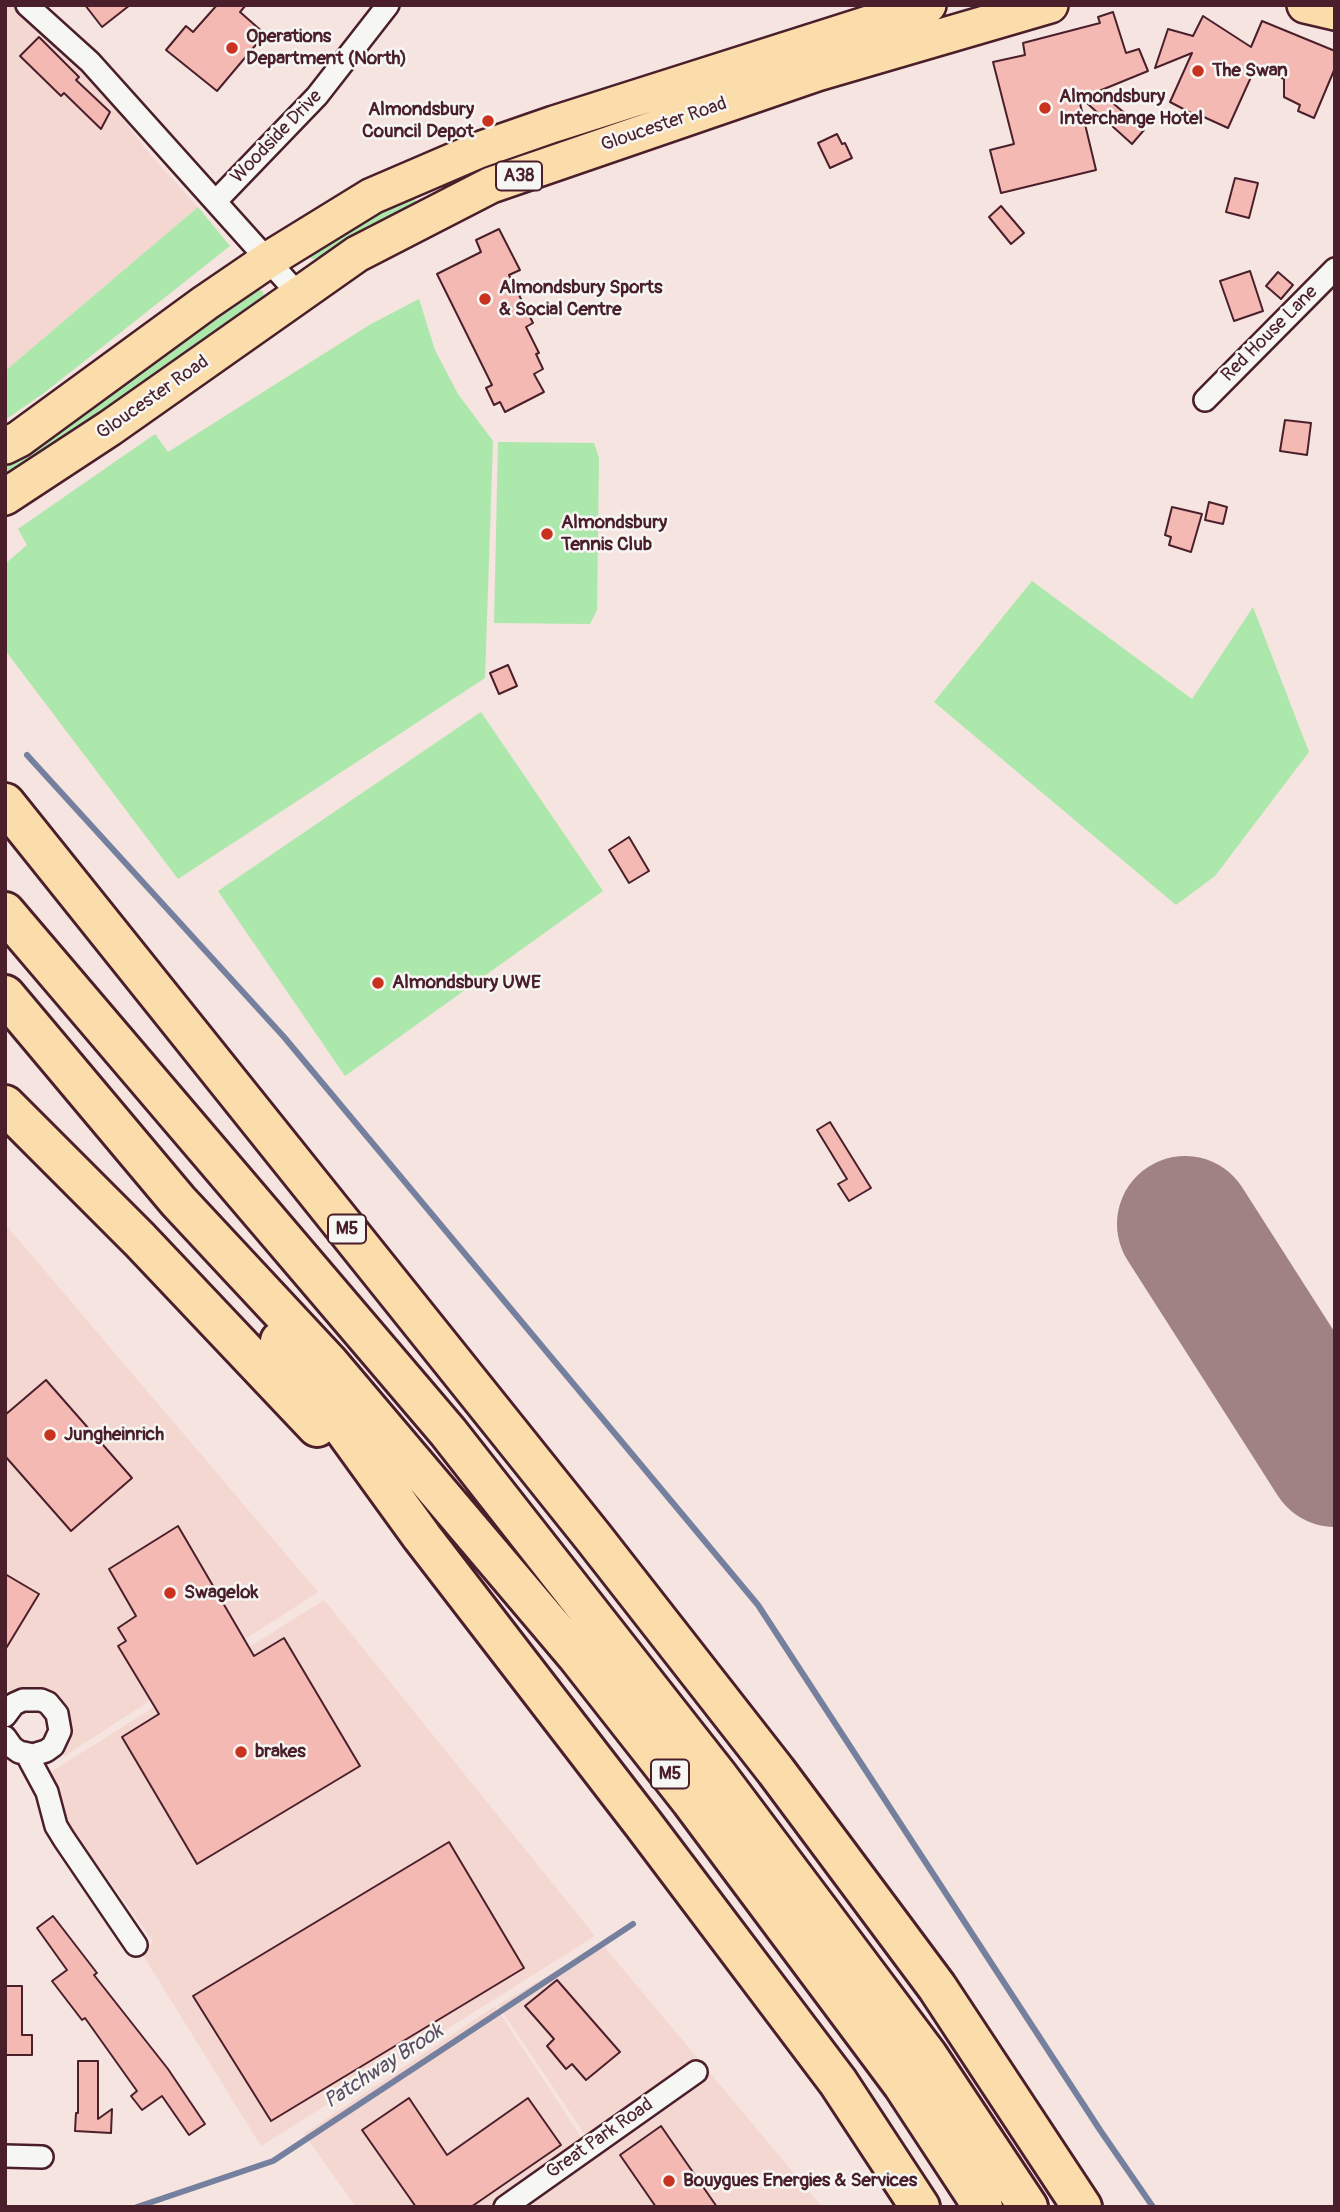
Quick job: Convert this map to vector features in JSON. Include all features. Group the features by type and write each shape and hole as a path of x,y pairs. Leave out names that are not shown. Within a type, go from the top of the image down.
{"highway":[{"name":"M5","path":"5,803 593,1537 776,1771 937,1987 1082,2207"},
{"name":"M5","path":"5,912 220,1161 448,1432 718,1776 928,2056 1028,2207"},
{"name":"M5","path":"5,995 178,1201 328,1363 577,1656 691,1801 895,2074 982,2207"},
{"name":"M5","path":"5,1105 140,1240 422,1537"},
{"name":"M5","path":"220,1161 593,1537"},
{"name":"M5","path":"178,1201 422,1537 838,2082 920,2207"}],"main road":[{"name":"Gloucester Road","path":"5,446 19,439 268,260 372,196 479,150 554,124 928,5"},
{"name":"Gloucester Road","path":"5,497 47,471 357,254 491,185 817,73 1049,5"}],"street":[{"path":"27,5 90,62 300,296"},
{"name":"Woodside Drive","path":"216,201 317,96 388,5"},
{"name":"Red House Lane","path":"1205,400 1335,269"},
{"path":"5,1737 12,1748 36,1753 52,1746 60,1731 57,1714 41,1700 32,1698 14,1704 6,1712"},
{"path":"36,1753 56,1826 136,1945"},
{"name":"Great Park Road","path":"505,2207 696,2072"},
{"path":"5,2156 42,2157"}],"shaded area":[{"path":"5,5 14,5 109,101 148,152 198,207 5,371"},
{"path":"5,1224 318,1592 63,1757 71,1735 71,1715 58,1693 5,1690"},
{"path":"324,1600 595,1936 261,2146 143,1955 153,1941 64,1818 51,1772"},
{"path":"602,1944 822,2207 509,2207 593,2147 498,2005"},
{"path":"495,2006 587,2146 500,2207 356,2207 304,2134"}],"green space":[{"path":"404,195 413,197 418,204 417,208 371,224 319,258 312,259 306,254"},
{"path":"198,207 230,246 44,393 5,420 5,371"},
{"path":"256,286 263,292 264,303 5,478 5,460"},
{"path":"419,299 435,350 458,394 493,441 485,678 178,879 5,650 5,564 27,545 18,529 155,434 168,452 371,324"},
{"name":"Almondsbury Tennis Club","path":"498,442 594,443 599,458 597,610 590,624 494,623"},
{"path":"1032,581 1192,699 1253,607 1309,752 1215,876 1176,905 934,702"},
{"name":"Almondsbury UWE","path":"481,712 603,891 345,1076 218,891"}],"building":[{"path":"85,5 130,5 102,27"},
{"path":"217,5 246,5 240,12 265,34 217,91 166,50 186,26 193,32"},
{"name":"Almondsbury Interchange Hotel","path":"1113,12 1126,53 1139,49 1148,71 1099,91 1144,130 1132,144 1078,95 1096,170 1001,193 990,150 1014,144 993,62 1025,55 1023,43 1100,23 1098,17"},
{"path":"1203,16 1251,47 1262,21 1335,51 1335,68 1314,118 1298,111 1300,105 1284,97 1284,79 1256,66 1228,128 1170,102 1192,53 1155,68 1168,29 1193,36"},
{"path":"39,37 79,77 76,80 110,112 101,129 64,93 61,96 20,56"},
{"path":"837,134 852,158 830,168 818,143"},
{"path":"1235,178 1258,183 1249,218 1226,212"},
{"path":"1001,206 1024,233 1011,244 989,217"},
{"name":"Almondsbury Sports & Social Centre","path":"499,229 520,270 509,275 533,323 526,327 539,353 536,354 543,369 534,374 544,392 505,412 500,402 494,405 486,388 492,385 437,274 481,252 476,240"},
{"path":"1250,271 1263,311 1234,321 1220,281"},
{"path":"1278,272 1293,285 1281,299 1266,286"},
{"path":"1285,420 1311,423 1307,455 1280,451"},
{"path":"1209,502 1227,507 1223,524 1205,520"},
{"path":"1172,507 1202,514 1191,552 1169,545 1171,537 1165,535"},
{"path":"508,665 517,686 499,694 490,673"},
{"path":"629,837 649,871 629,883 609,850"},
{"path":"830,1122 871,1188 849,1201 838,1184 847,1179 817,1130"},
{"name":"Jungheinrich","path":"46,1380 132,1478 71,1531 5,1456 5,1415"},
{"name":"brakes","path":"178,1526 254,1656 284,1638 360,1766 197,1864 122,1737 159,1714 118,1646 126,1641 118,1628 136,1616 109,1569"},
{"path":"5,1574 39,1594 5,1650"},
{"path":"449,1842 524,1968 271,2121 193,1996"},
{"path":"53,1916 97,1973 94,1975 168,2069 205,2124 189,2135 162,2096 142,2110 131,2096 137,2091 85,2018 82,2020 52,1981 67,1970 37,1928"},
{"path":"557,1980 620,2052 586,2080 572,2064 566,2069 547,2046 554,2039 525,2006"},
{"path":"5,1986 22,1986 22,2035 32,2035 32,2055 5,2055"},
{"path":"78,2061 98,2061 98,2119 112,2109 111,2133 75,2131 78,2113"},
{"path":"409,2098 447,2155 528,2098 561,2145 471,2207 416,2207 362,2130"},
{"name":"Bouygues Energies & Services","path":"661,2126 717,2207 656,2207 620,2155"}],"waterway":[{"path":"27,755 284,1037 758,1605 1153,2207"},
{"name":"Patchway Brook","path":"137,2207 273,2161 633,1924"}],"runway":[{"path":"1185,1224 1335,1459"}],"place":[{"name":"Operations Department (North)","path":"232,48"},
{"name":"The Swan","path":"1198,71"},
{"name":"Almondsbury Interchange Hotel","path":"1045,108"},
{"name":"Almondsbury Council Depot","path":"488,121"},
{"name":"Almondsbury Sports & Social Centre","path":"485,299"},
{"name":"Almondsbury Tennis Club","path":"547,534"},
{"name":"Almondsbury UWE","path":"378,983"},
{"name":"Jungheinrich","path":"50,1435"},
{"name":"Swagelok","path":"170,1593"},
{"name":"brakes","path":"241,1752"},
{"name":"Bouygues Energies & Services","path":"669,2181"}]}
